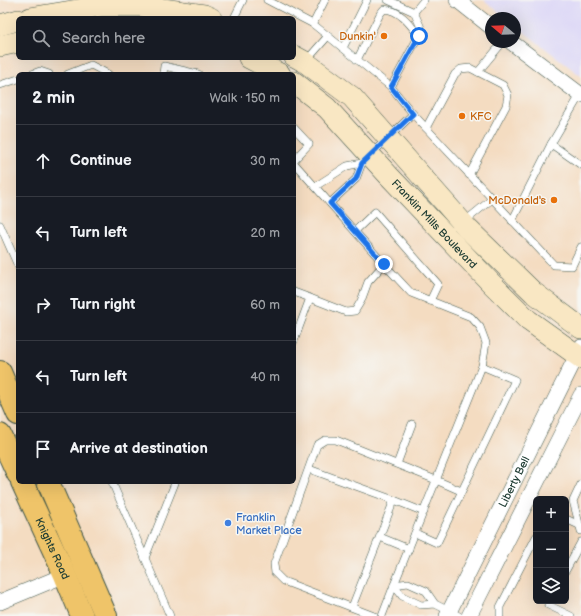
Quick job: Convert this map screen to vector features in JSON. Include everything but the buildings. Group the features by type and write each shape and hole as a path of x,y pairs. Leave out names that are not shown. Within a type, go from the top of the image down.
{"main road":[{"path":"0,372 16,409"},
{"path":"0,435 16,470"},
{"name":"Knights Road","path":"23,484 82,616"},
{"name":"Knights Road","path":"49,484 106,616"}],"street":[{"path":"456,0 485,22"},
{"path":"41,16 79,9 142,6 206,16"},
{"path":"0,25 16,21"},
{"path":"0,46 16,42"},
{"path":"519,48 581,95"},
{"name":"Franklin Mills Boulevard","path":"299,59 352,97 462,223 533,292 581,328"},
{"path":"253,60 276,72"},
{"name":"Franklin Mills Boulevard","path":"296,84 327,108 366,159 528,320 580,353"},
{"name":"Liberty Bell","path":"452,614 580,353"},
{"name":"Liberty Bell","path":"469,616 581,395"},
{"path":"0,602 65,576"}],"lane":[{"path":"235,16 243,0"},
{"path":"266,0 313,24 391,87 413,114 554,265 572,266 581,247"},
{"path":"313,24 325,0"},
{"path":"343,48 367,0"},
{"path":"388,0 414,12 422,30 391,87"},
{"path":"414,12 424,0"},
{"path":"357,60 384,9 403,17 419,36"},
{"path":"299,59 328,36"},
{"path":"478,72 498,48"},
{"path":"72,72 90,62 105,72"},
{"path":"163,72 164,66 190,72"},
{"path":"426,128 455,74 461,69 470,68 503,85 508,95 506,106 469,175"},
{"path":"0,85 16,80"},
{"path":"512,221 552,144 581,95"},
{"path":"330,203 356,179 366,159 413,114"},
{"path":"296,130 310,144 296,159"},
{"path":"552,144 581,165"},
{"path":"316,186 347,166 366,159"},
{"path":"296,163 354,231 411,293 472,317 480,327 486,343 482,366 382,616"},
{"path":"462,223 492,199"},
{"path":"354,231 375,212 438,284 430,301"},
{"path":"0,225 16,261"},
{"path":"296,293 346,312 356,311 368,282 384,264"},
{"path":"296,336 310,298"},
{"path":"415,533 437,543 514,380 482,366"},
{"path":"397,464 412,424"},
{"path":"374,616 283,581 275,573 274,564 317,445 325,440 336,440 461,491"},
{"path":"309,469 424,512"},
{"path":"113,484 170,616"},
{"path":"145,558 175,484"},
{"path":"580,528 573,501 581,484"},
{"path":"352,608 394,500"},
{"path":"569,521 580,528"},
{"path":"380,537 409,549"},
{"path":"567,568 581,542"},
{"path":"500,616 500,607 533,544"},
{"path":"394,586 408,583 426,591 435,604 452,614"},
{"path":"394,586 402,596 421,605 435,604"},
{"path":"548,604 571,616"}],"shaded area":[{"path":"484,0 581,0 581,76 521,30 521,12 499,12"}],"place":[{"name":"Dunkin'","path":"384,36"},
{"name":"KFC","path":"462,116"},
{"name":"McDonald's","path":"554,200"},
{"name":"Franklin Market Place","path":"228,523"}],"route":[{"path":"384,264 330,203 356,179 362,163 413,114 391,87 419,36"}]}
